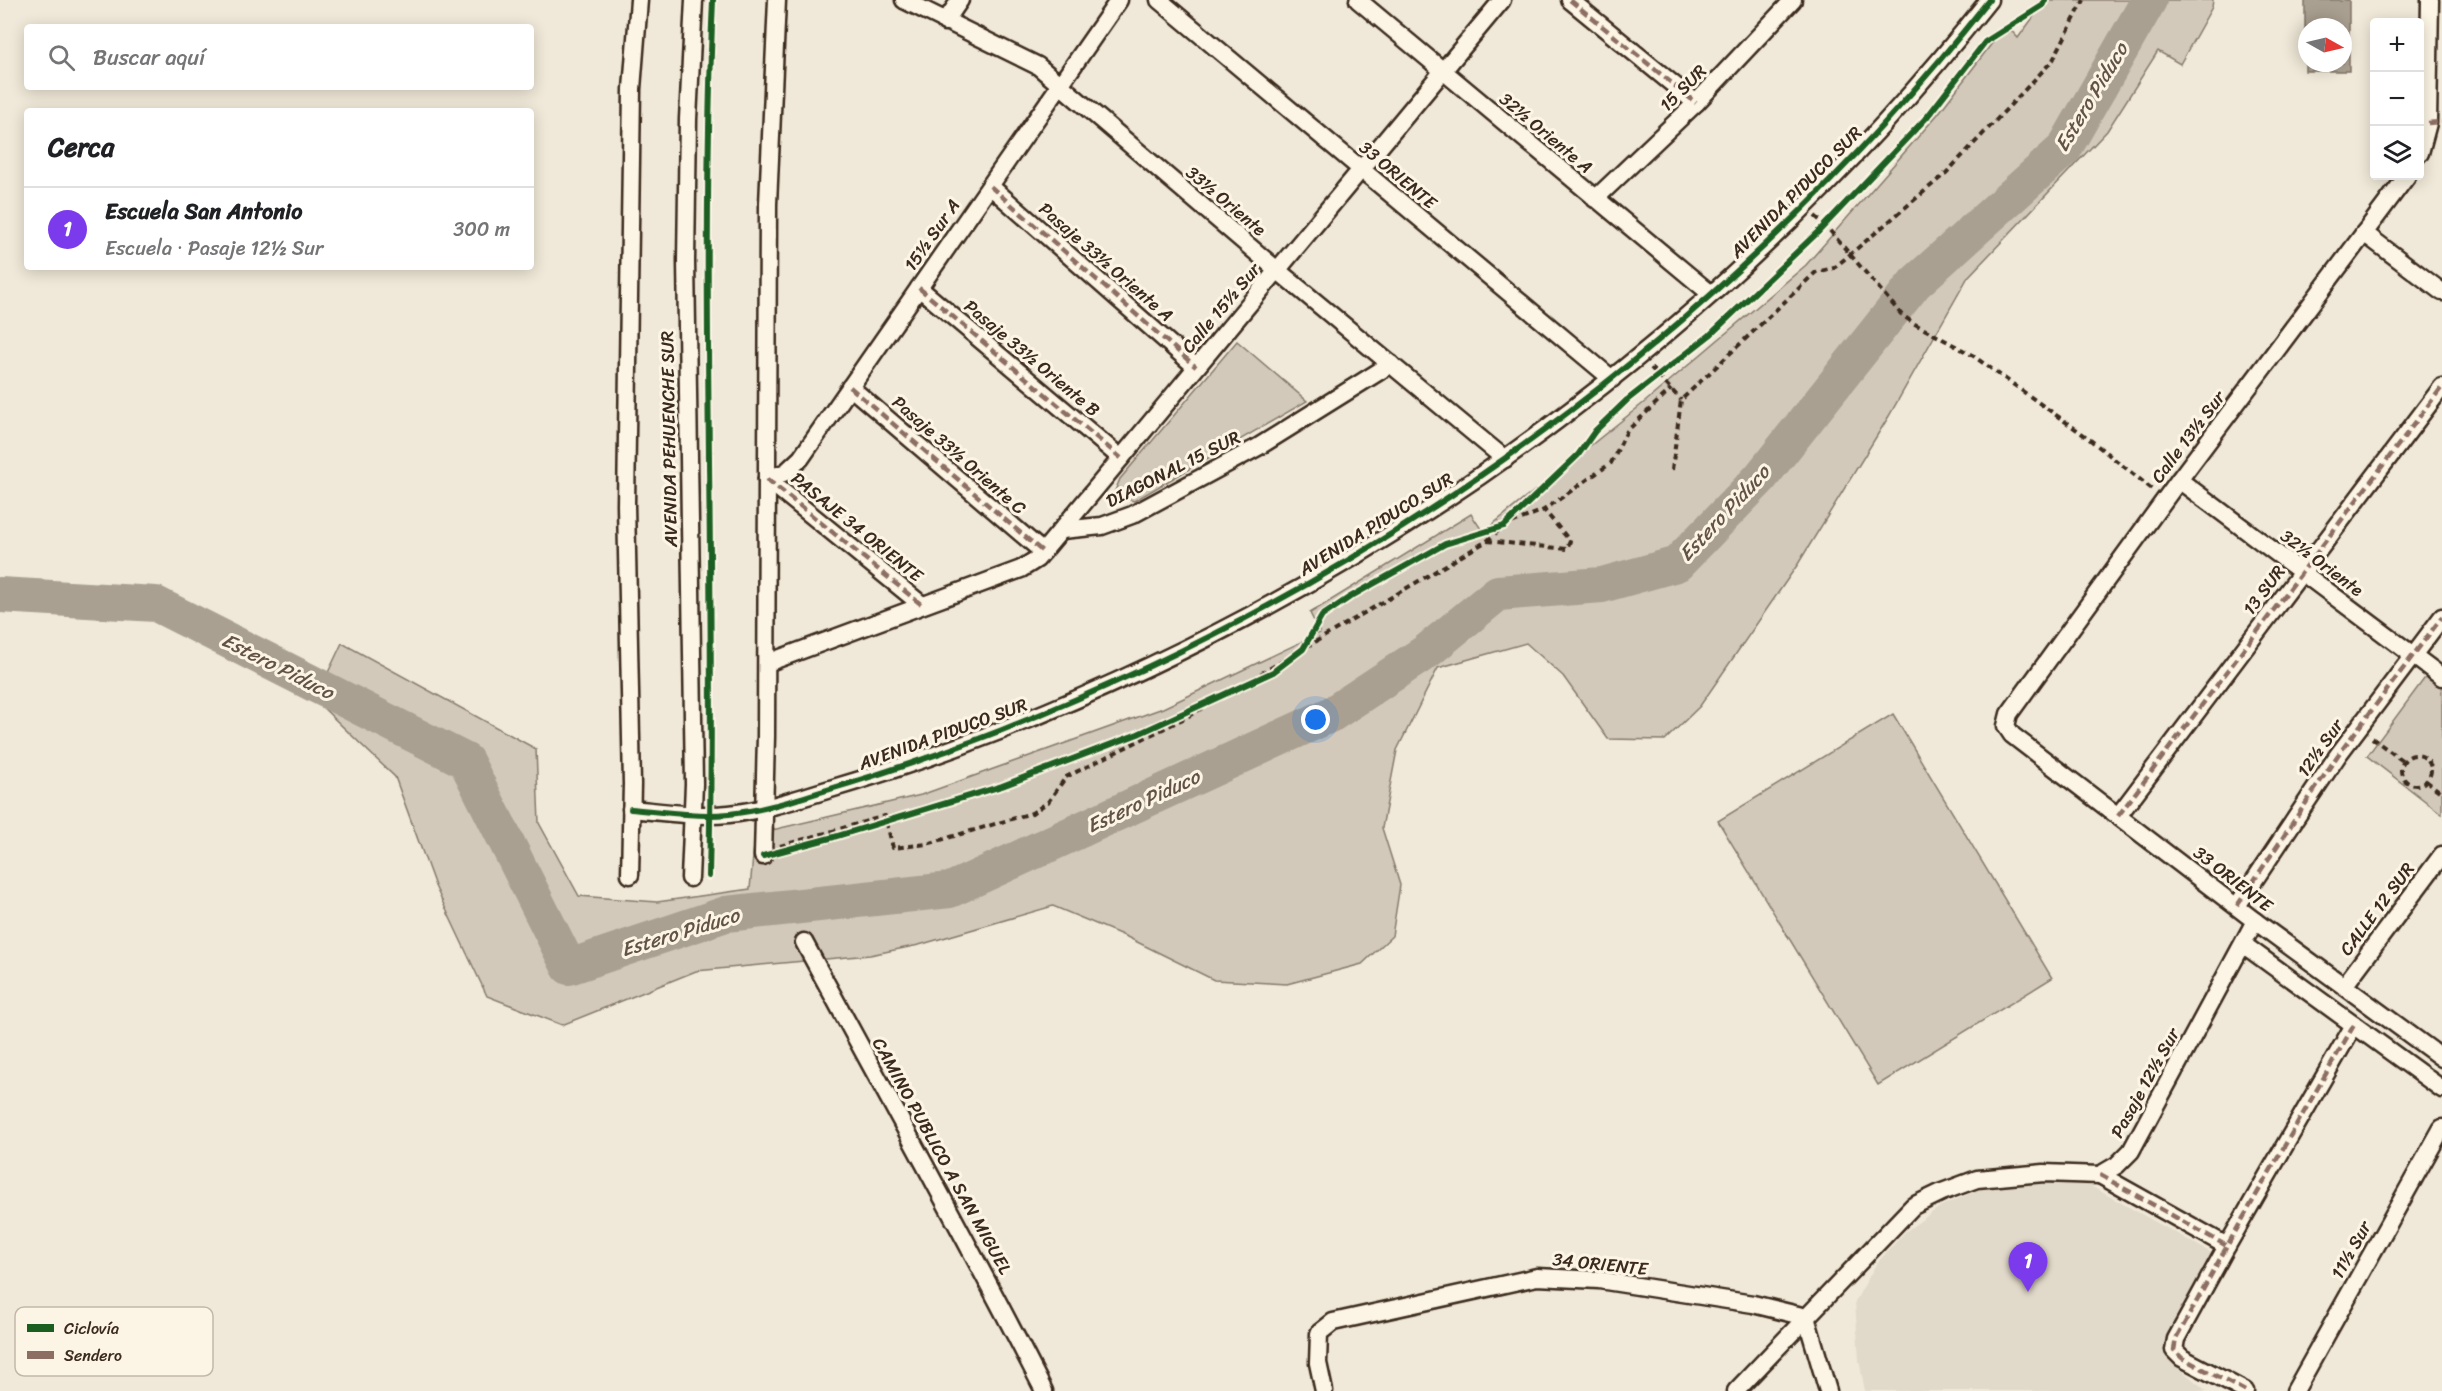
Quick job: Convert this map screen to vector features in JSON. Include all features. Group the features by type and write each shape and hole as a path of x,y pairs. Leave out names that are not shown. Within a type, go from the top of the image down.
{"street":[{"path":"630,875 632,809 626,505 632,89 639,0"},
{"name":"AVENIDA PEHUENCHE SUR","path":"690,878 694,784 686,261 688,119 694,0"},
{"path":"763,853 768,204 777,0"},
{"name":"33½ Oriente","path":"904,0 1038,66 1277,270 1505,459"},
{"path":"945,22 960,0"},
{"name":"15½ Sur A","path":"767,479 778,477 794,466 1119,0"},
{"name":"33 ORIENTE","path":"1159,0 1612,379"},
{"name":"32½ Oriente A","path":"1358,0 1712,294"},
{"name":"Calle 15½ Sur","path":"1062,530 1502,0"},
{"path":"1570,0 1696,103"},
{"name":"AVENIDA PIDUCO SUR","path":"632,809 692,814 727,814 765,809 852,783 1028,720 1144,669 1254,614 1322,576 1384,539 1505,459 1612,379 1712,294 1806,208 1894,115 1989,0"},
{"path":"2424,145 2435,122 2430,0"},
{"name":"15 SUR","path":"1596,199 1696,103 1788,2"},
{"name":"Calle 13½ Sur","path":"2006,726 2009,714 2179,480 2404,180"},
{"name":"Pasaje 33½ Oriente A","path":"990,186 1196,367"},
{"path":"2364,233 2442,292"},
{"name":"Pasaje 33½ Oriente B","path":"919,288 1121,458"},
{"name":"DIAGONAL 15 SUR","path":"1062,530 1102,526 1132,515 1258,447 1391,364"},
{"name":"Pasaje 33½ Oriente C","path":"850,387 1043,552"},
{"name":"13 SUR","path":"2118,816 2442,387"},
{"name":"PASAJE 34 ORIENTE","path":"767,479 922,605"},
{"name":"32½ Oriente","path":"2179,480 2442,677"},
{"path":"766,663 1021,568 1043,552 1062,530"},
{"name":"12½ Sur","path":"2237,906 2358,728 2442,616"},
{"name":"33 ORIENTE","path":"2006,726 2012,735 2255,921 2442,1058"},
{"name":"CALLE 12 SUR","path":"2344,986 2442,855"},
{"name":"Pasaje 12½ Sur","path":"2100,1175 2117,1165 2131,1151 2255,921"},
{"name":"CAMINO PUBLICO A SAN MIGUEL","path":"804,942 978,1261 1044,1391"},
{"path":"2244,945 2442,1089"},
{"path":"2245,1391 2182,1358 2174,1350 2176,1339 2354,1025"},
{"name":"11½ Sur","path":"2295,1391 2442,1128"},
{"path":"1736,1391 1913,1206 1977,1179 2044,1173 2100,1175 2227,1246"},
{"name":"34 ORIENTE","path":"1324,1391 1318,1362 1319,1334 1333,1322 1538,1277 1599,1280 1753,1304 1806,1317"},
{"path":"1806,1317 1828,1391"}],"path":[{"path":"1672,470 1682,400 1816,272 1834,268 1946,172 2053,60 2084,0"},
{"path":"1806,208 1851,254 1901,314 1972,355 2084,435 2165,500"},
{"path":"1819,231 1833,216"},
{"path":"1640,356 1682,400"},
{"path":"1651,382 1667,369"},
{"path":"1482,534 1544,510 1611,463 1627,431 1671,389"},
{"path":"1487,541 1567,549 1570,541 1544,510"},
{"path":"1128,738 1273,672 1303,649 1487,541 1521,511"},
{"path":"1303,649 1313,633"},
{"path":"886,821 893,848 927,844 1032,813 1048,802 1066,777 1187,717 1231,691"},
{"path":"2358,728 2403,761"},
{"path":"2411,755 2425,758 2431,772 2426,781 2418,786 2408,783 2401,776 2403,761 2411,755"},
{"path":"2426,781 2442,793"},
{"path":"763,853 897,818"}],"shaded area":[{"path":"2046,0 2213,0 2212,7 2180,64 2158,51 2107,131 1968,277 1889,416 1798,564 1700,706 1665,740 1608,739 1563,676 1526,643 1438,668 1397,750 1382,828 1400,885 1392,936 1362,964 1287,984 1214,980 1127,937 1053,906 919,945 870,955 696,971 562,1025 487,996 435,886 395,777 315,700 342,643 536,749 539,823 579,896 657,902 750,889 755,834 921,795 1163,708 1320,633 1310,613 1471,514 1483,532 1646,401 1806,265 1938,114 2006,25 2018,38"},
{"path":"2305,0 2349,0 2349,18 2305,18"},
{"path":"1237,341 1307,401 1134,501 1123,498 1115,491 1120,479"},
{"path":"2427,675 2442,685 2442,814 2367,756"},
{"path":"1893,714 2052,978 1878,1085 1718,821"},
{"path":"2023,1180 2067,1181 2089,1185 2217,1256 2169,1354 2176,1366 2207,1391 1865,1391 1859,1360 1855,1302 1876,1264 1905,1232 1941,1206 1981,1189"}],"waterway":[{"name":"Estero Piduco","path":"0,595 156,604 466,761 569,967 726,914 950,890 1332,714 1426,652 1498,593 1602,585 1677,564 1760,478 1915,283 2064,149 2149,0"}],"marked path":[{"path":"1570,0 1696,103"},
{"path":"2428,123 2442,122"},
{"path":"990,186 1196,367"},
{"path":"919,288 1121,458"},
{"path":"850,387 1043,552"},
{"path":"2118,816 2442,387"},
{"path":"767,479 922,605"},
{"path":"2237,906 2338,755 2442,617"},
{"path":"2245,1391 2182,1358 2174,1350 2176,1339 2354,1025"},
{"path":"2100,1175 2227,1246"}],"cycle path":[{"path":"709,876 711,657 708,219 713,0"},
{"path":"631,809 692,815 740,813 784,803 887,771 1002,730 1145,668 1283,597 1417,518 1544,430 1665,334 1780,230 1888,119 1989,0"},
{"path":"763,856 1002,786 1138,734 1273,672 1303,649 1322,616 1350,597 1445,544 1504,526 1578,455 1595,431 1627,400 1710,335 1819,231 1927,117 1985,42 2042,6 2045,0"}],"place":[{"name":"Escuela San Antonio","path":"2028,1292"}]}
